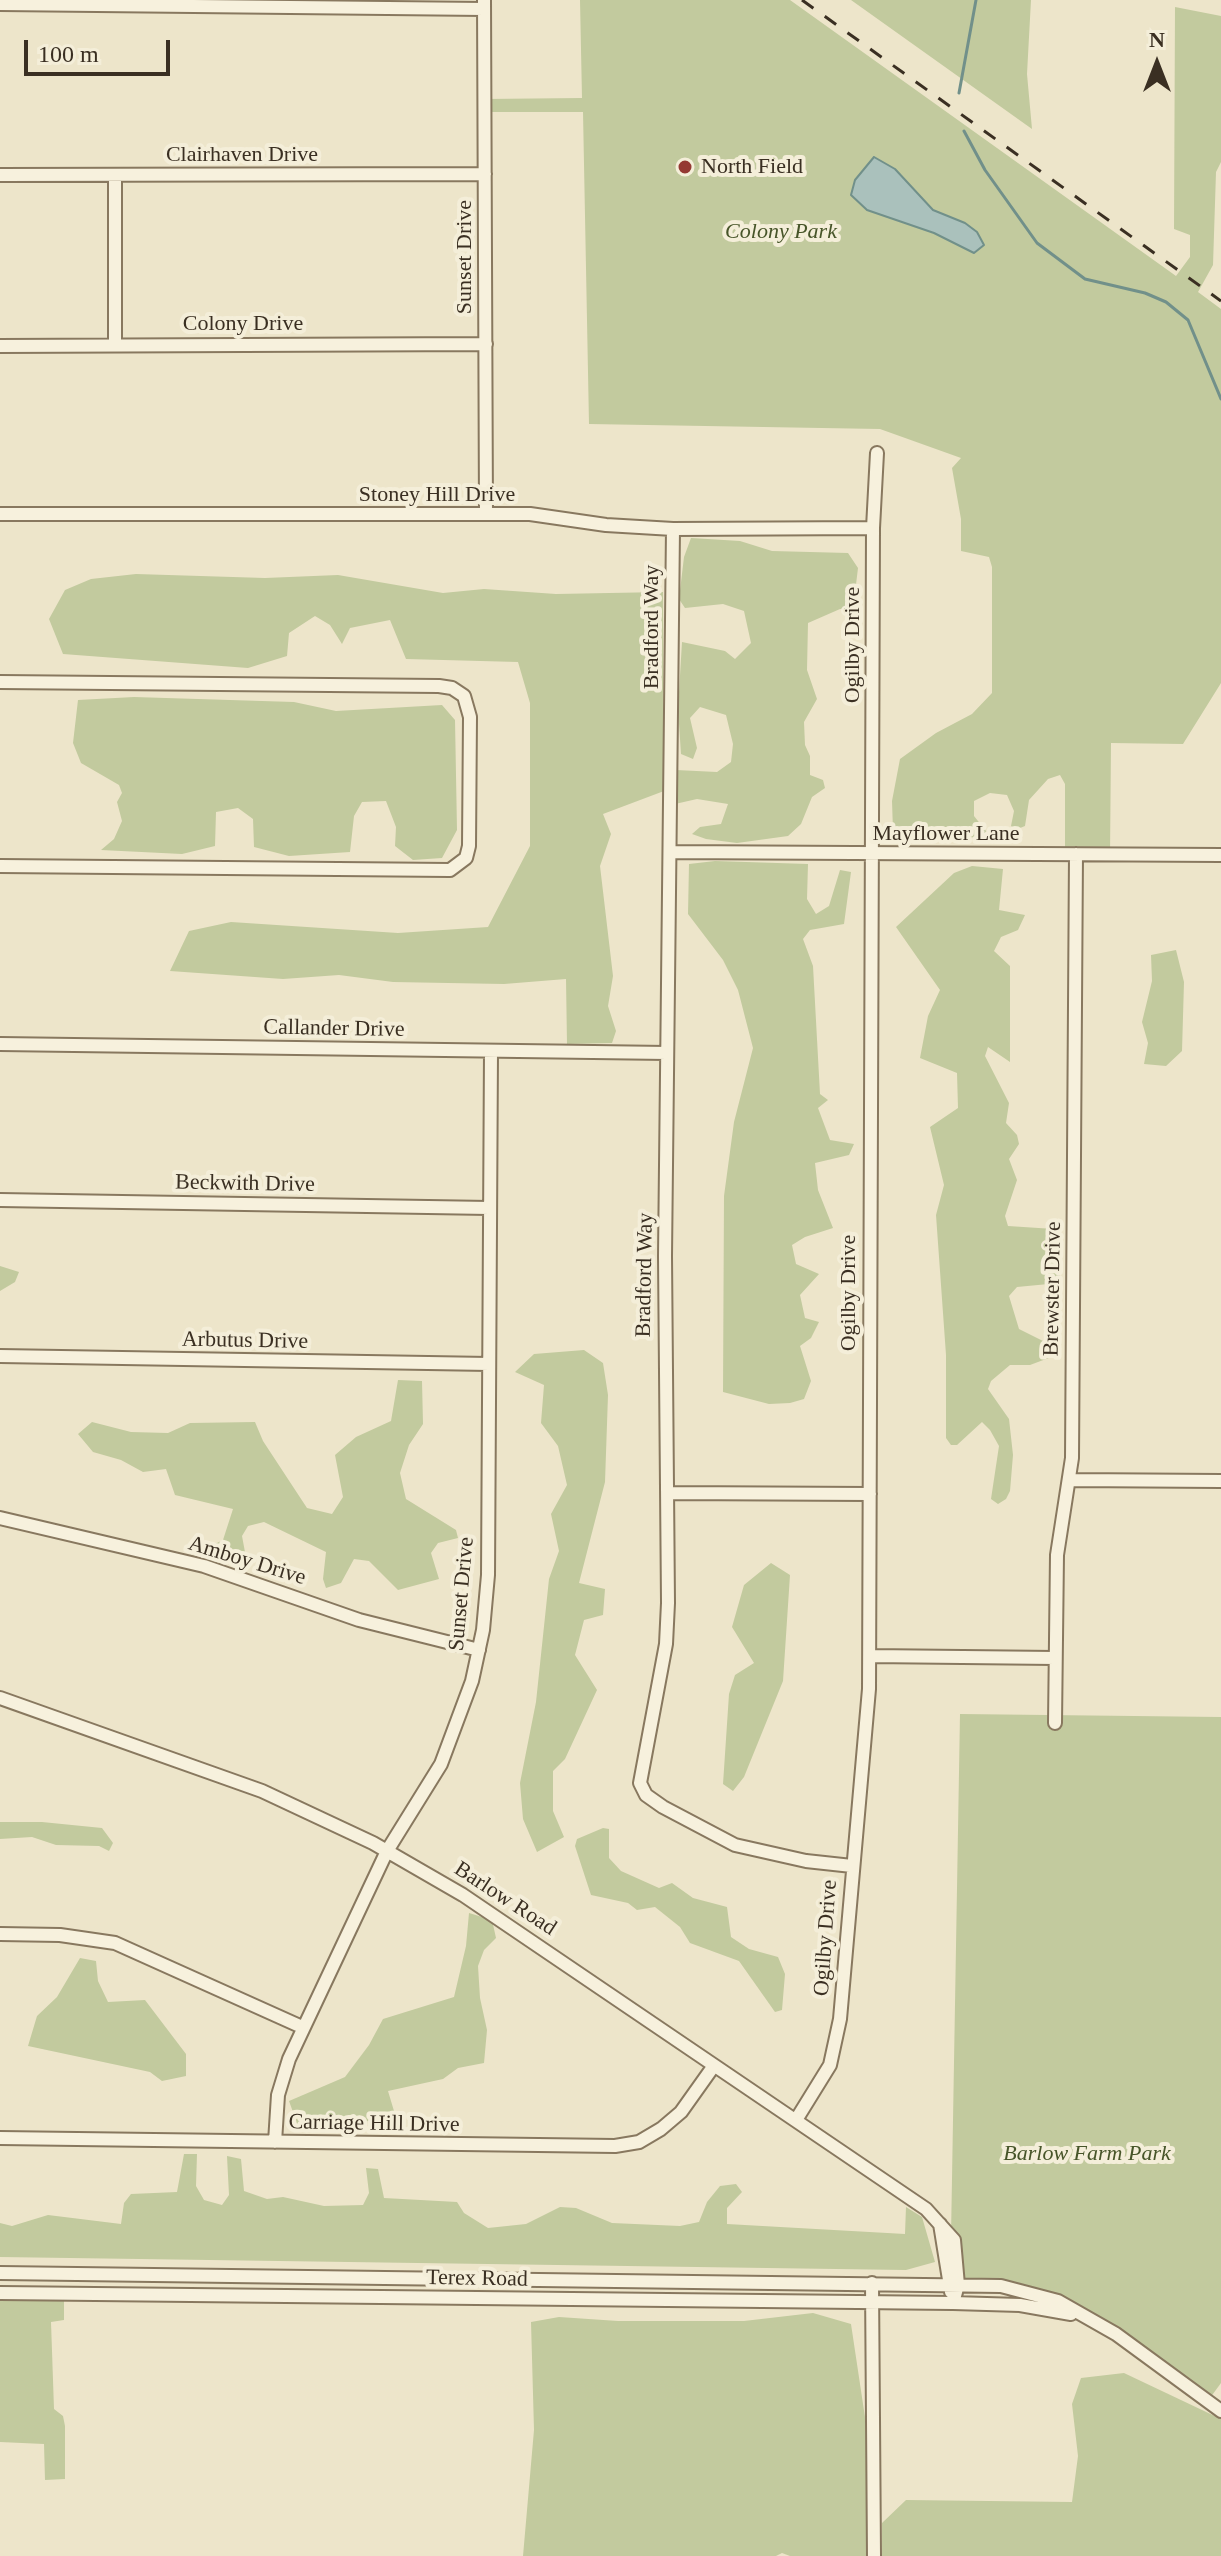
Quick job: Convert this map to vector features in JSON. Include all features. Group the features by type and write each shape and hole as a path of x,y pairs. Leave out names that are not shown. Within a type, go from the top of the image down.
{"street":[{"path":"0,4 484,5"},
{"name":"Sunset Drive","path":"484,5 486,514"},
{"name":"Clairhaven Drive","path":"0,175 485,174"},
{"path":"115,175 115,344"},
{"name":"Colony Drive","path":"0,346 486,344"},
{"name":"Ogilby Drive","path":"796,2120 825,2074 835,2044 870,1656 873,528 877,453"},
{"name":"Stoney Hill Drive","path":"0,514 530,514 606,525 673,529 873,528"},
{"name":"Bradford Way","path":"673,529 664,1394 668,1493 666,1644 641,1771 641,1789 663,1807 735,1845 776,1856 852,1866"},
{"path":"0,682 439,686 460,692 469,705 470,717 469,846 460,865 434,871 0,866"},
{"name":"Mayflower Lane","path":"670,852 1221,855"},
{"name":"Brewster Drive","path":"1055,1723 1057,1555 1071,1480 1076,854"},
{"name":"Callander Drive","path":"0,1044 667,1053"},
{"name":"Sunset Drive","path":"275,2142 281,2079 302,2027 387,1851 441,1764 472,1681 479,1650 488,1575 491,1052"},
{"name":"Beckwith Drive","path":"0,1200 489,1208"},
{"name":"Arbutus Drive","path":"0,1356 489,1364"},
{"path":"1071,1480 1221,1481"},
{"path":"668,1493 870,1494"},
{"name":"Amboy Drive","path":"0,1518 212,1569 359,1620 479,1650"},
{"path":"870,1656 1055,1658"},
{"name":"Barlow Road","path":"0,1698 262,1791 387,1851 561,1959 713,2067 911,2197 954,2240 953,2303"},
{"path":"0,1934 60,1935 115,1943 302,2027"},
{"name":"Carriage Hill Drive","path":"0,2138 622,2145 652,2136 674,2119 713,2067"},
{"name":"Terex Road","path":"0,2273 954,2284"},
{"path":"70,2274 70,2294"},
{"path":"252,2276 252,2296"},
{"path":"872,2283 874,2556"},
{"path":"954,2284 1001,2286 1039,2294 1116,2334 1221,2411"},
{"name":"Terex Road","path":"0,2293 953,2303"},
{"path":"953,2303 1020,2305 1085,2318"}],"green space":[{"name":"Colony Park","path":"580,0 790,0 1176,276 1190,257 1190,235 1174,229 1175,7 1221,16 1221,162 1216,172 1213,265 1198,292 1221,309 1221,683 1183,744 1111,743 1110,855 1065,854 1065,784 1060,775 1048,779 1029,800 1025,826 1015,830 1011,826 1014,811 1007,795 990,793 974,801 974,816 986,831 984,836 958,839 900,836 893,831 892,801 900,759 936,733 972,714 992,693 992,567 989,557 961,551 961,519 952,468 961,458 880,429 589,424 583,112 485,112 485,99 582,98"},
{"path":"851,0 1031,0 1027,74 1032,129"},
{"path":"691,538 740,541 772,551 848,553 858,568 853,609 840,609 808,623 807,670 817,699 804,722 805,745 810,756 810,775 823,780 825,788 812,797 801,824 788,836 737,843 706,839 692,834 700,827 721,824 728,804 697,799 675,804 676,770 717,772 731,762 733,744 726,715 700,707 690,718 697,748 693,759 681,754 678,709 682,642 725,651 735,659 751,643 744,611 723,604 685,608 679,599 684,557"},
{"path":"136,574 265,578 338,575 443,593 484,589 556,594 663,592 664,791 603,814 611,834 600,866 613,976 608,1006 616,1031 612,1043 567,1044 566,979 504,984 393,982 339,975 283,979 170,971 189,931 231,922 398,933 488,927 530,846 530,703 518,662 406,659 390,620 350,628 342,644 330,625 315,616 289,633 287,656 248,668 63,654 49,619 65,590 91,579"},
{"path":"134,697 294,702 336,711 442,705 455,720 457,830 442,858 413,860 395,846 396,827 386,801 362,802 354,816 350,852 289,856 254,847 253,819 238,808 216,812 215,846 182,854 101,850 114,839 122,821 117,802 122,793 119,785 81,763 73,743 78,700"},
{"path":"715,861 808,864 807,899 816,914 829,906 840,870 851,872 844,924 810,930 803,939 813,966 820,1094 828,1100 818,1108 830,1140 854,1144 849,1155 815,1163 818,1190 833,1228 805,1237 792,1245 796,1264 819,1274 800,1295 805,1318 819,1322 811,1338 800,1346 811,1381 804,1399 790,1403 769,1404 723,1392 724,1196 734,1122 753,1048 738,990 723,960 688,914 689,864"},
{"path":"972,866 1003,869 999,910 1025,915 1018,930 1001,937 994,951 1010,966 1010,1062 988,1047 985,1056 1009,1103 1006,1123 1017,1135 1019,1144 1009,1159 1017,1180 1005,1216 1008,1226 1054,1229 1061,1238 1062,1253 1059,1283 1017,1287 1009,1296 1019,1329 1057,1348 1054,1356 1030,1365 1010,1365 991,1381 988,1389 1009,1419 1013,1455 1010,1491 1006,1499 998,1504 991,1499 999,1446 990,1430 982,1422 957,1445 951,1445 946,1438 946,1355 936,1215 944,1185 930,1127 958,1108 957,1073 920,1058 928,1016 940,990 896,927 954,873"},
{"path":"1176,950 1184,982 1182,1051 1166,1066 1144,1064 1148,1043 1142,1022 1152,981 1151,955"},
{"path":"0,1266 19,1272 15,1282 0,1291"},
{"path":"584,1350 603,1363 608,1395 605,1482 579,1583 605,1589 603,1615 584,1620 575,1655 597,1690 565,1759 553,1771 553,1811 564,1837 537,1852 523,1819 520,1783 536,1702 549,1579 559,1551 551,1514 567,1485 558,1446 541,1423 544,1385 515,1372 534,1354"},
{"path":"398,1380 422,1381 423,1424 409,1445 400,1473 406,1499 456,1530 458,1538 438,1543 431,1553 439,1579 398,1590 369,1561 354,1559 341,1583 326,1588 323,1579 326,1552 264,1522 248,1526 242,1536 247,1563 214,1557 211,1546 223,1540 233,1509 175,1495 166,1469 143,1472 121,1460 93,1452 78,1434 92,1422 131,1432 168,1433 190,1423 255,1422 263,1441 307,1508 332,1514 343,1497 335,1455 356,1437 391,1421"},
{"path":"771,1563 790,1575 783,1681 744,1777 733,1791 723,1784 729,1694 735,1675 754,1663 732,1627 744,1585"},
{"name":"Barlow Farm Park","path":"960,1714 1221,1717 1221,2383 1210,2398 1058,2298 958,2285 951,2236"},
{"path":"0,1822 42,1822 102,1828 113,1843 109,1851 99,1846 56,1845 32,1837 0,1839"},
{"path":"603,1828 609,1829 609,1858 621,1871 659,1888 672,1883 693,1898 727,1907 731,1937 749,1949 778,1957 785,1974 782,2010 775,2012 739,1961 690,1943 680,1927 655,1907 637,1910 628,1903 591,1895 575,1846 577,1839"},
{"path":"469,1913 492,1920 496,1938 484,1950 478,1966 480,1998 487,2030 484,2063 458,2068 443,2079 388,2091 394,2111 390,2118 310,2129 298,2126 289,2101 345,2077 369,2045 383,2019 454,1997 466,1946"},
{"path":"80,1958 96,1961 98,1981 108,2002 145,2000 186,2054 186,2076 162,2081 150,2072 28,2046 37,2016 57,1997"},
{"path":"184,2154 197,2154 196,2186 204,2200 222,2205 229,2195 227,2156 241,2159 244,2191 267,2199 283,2197 324,2206 363,2205 369,2193 366,2168 378,2169 384,2198 457,2202 464,2213 488,2228 526,2224 560,2207 576,2208 612,2223 680,2226 699,2222 707,2202 720,2186 736,2184 742,2192 727,2208 727,2224 905,2234 906,2207 922,2217 935,2262 906,2270 0,2257 0,2223 12,2226 48,2215 121,2224 124,2203 131,2194 177,2192"},
{"path":"0,2297 64,2300 64,2320 51,2322 54,2409 63,2416 65,2426 65,2479 45,2480 44,2444 0,2442"},
{"path":"813,2313 851,2324 866,2424 866,2556 790,2556 782,2553 776,2556 523,2556 534,2430 531,2322 559,2317 618,2321 744,2321"},
{"path":"1124,2373 1221,2419 1221,2556 882,2556 882,2523 906,2500 1072,2502 1078,2456 1072,2404 1081,2378"}],"water":[{"path":"874,157 895,169 933,210 965,223 977,232 984,245 974,253 934,233 867,210 851,195 855,180"}],"waterway":[{"path":"959,93 976,0"},
{"path":"964,131 985,170 1037,243 1085,279 1145,293 1166,302 1188,320 1221,399"}],"railway":[{"path":"802,0 1221,301"}],"place":[{"name":"North Field","path":"685,167"}]}
